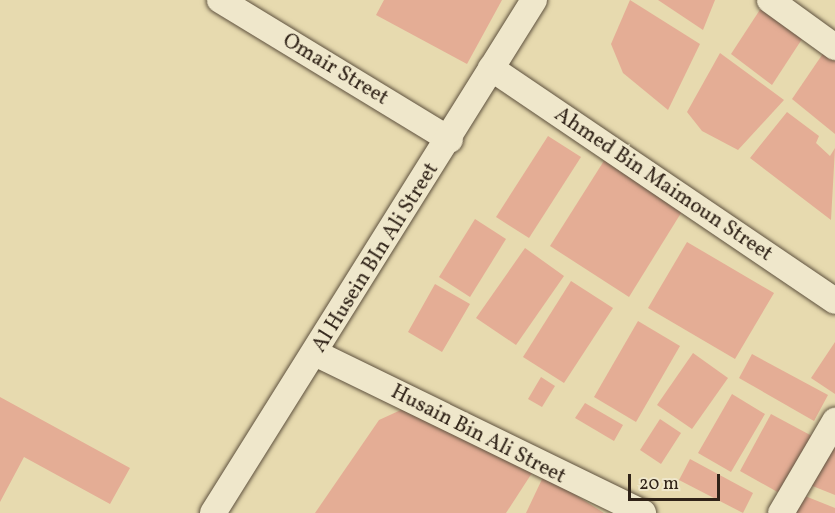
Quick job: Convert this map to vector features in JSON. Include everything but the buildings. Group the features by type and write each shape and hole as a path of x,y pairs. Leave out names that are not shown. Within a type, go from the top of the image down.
{"street":[{"name":"Omair Street","path":"220,0 450,140"},
{"name":"Al Husein BIn Ali Street","path":"213,513 450,140 491,68 534,0"},
{"path":"770,0 835,47"},
{"name":"Ahmed Bin Maimoun Street","path":"491,68 835,302"},
{"name":"Husain Bin Ali Street","path":"315,353 643,513"},
{"path":"782,513 835,422"}]}
